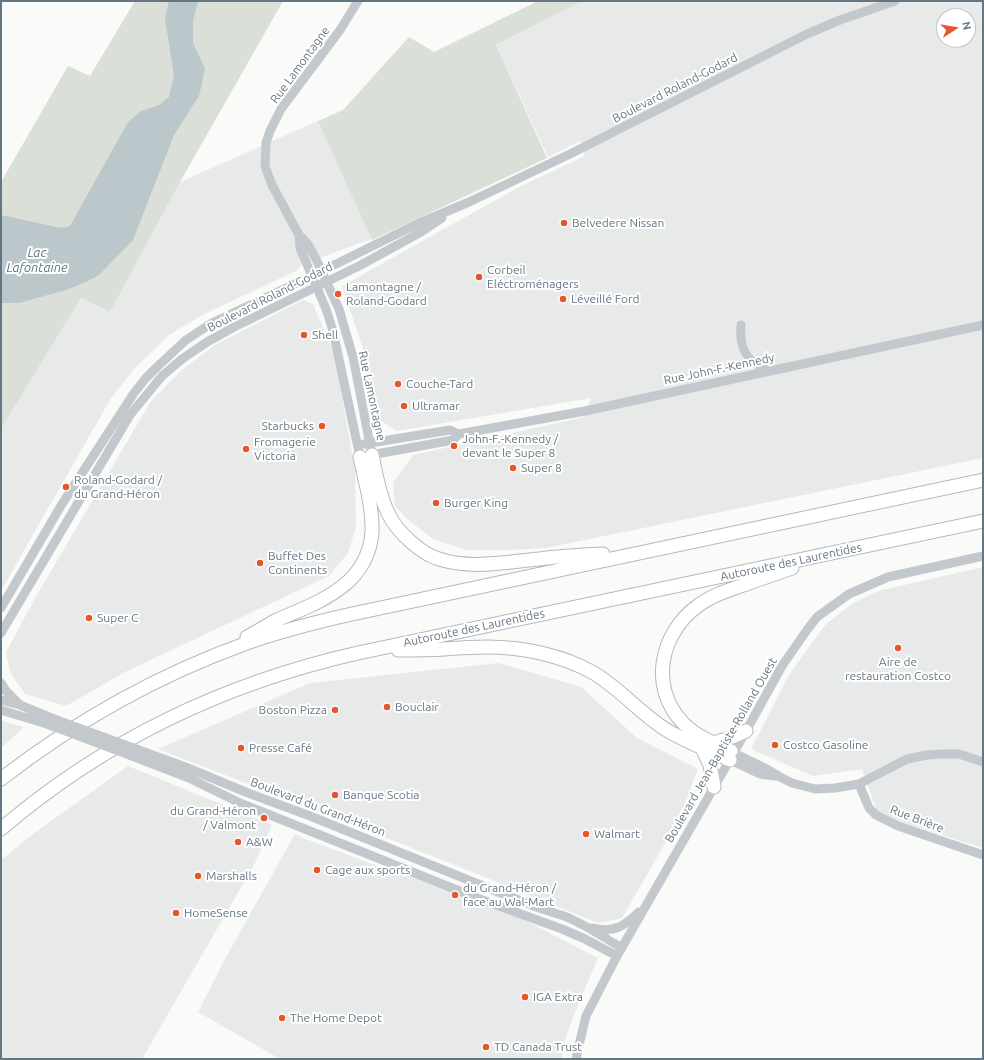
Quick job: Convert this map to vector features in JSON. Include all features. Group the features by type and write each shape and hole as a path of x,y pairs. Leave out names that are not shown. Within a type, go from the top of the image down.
{"highway":[{"path":"365,450 390,518 410,541 424,552 435,558 457,563 490,564 541,558 655,550"},
{"path":"218,654 276,621 329,596 344,586 359,570 367,554 372,531 365,450"},
{"path":"1,779 49,744 113,704 160,680 218,654 275,634 335,618 983,480"},
{"name":"Autoroute des Laurentides","path":"1,829 74,773 116,746 160,723 228,692 304,666 368,650 983,521"},
{"path":"714,787 708,745 680,720 671,706 665,690 663,675 664,656 668,640 678,624 693,609 705,600 849,549"},
{"path":"368,650 493,647 528,651 556,657 598,676 662,727 677,736 708,745 732,756"},
{"path":"708,745 746,731"}],"street":[{"name":"Rue Lamontagne","path":"358,1 340,30 281,109 270,131 266,144 266,166 272,185 298,234 307,243 322,271 339,309 352,358 365,450"},
{"name":"Boulevard Roland-Godard","path":"1,608 58,510 145,378 186,340 212,323 417,224 469,202 577,151 807,34 840,20 895,1"},
{"name":"Boulevard Roland-Godard","path":"1,633 130,415 162,376 182,359 207,342 234,327 317,288 359,266 421,232 469,202"},
{"name":"Rue Lamontagne","path":"298,234 300,248 334,331 365,450"},
{"path":"741,325 740,336 745,352 757,365 773,370"},
{"name":"Rue John-F.-Kennedy","path":"365,450 453,440 459,434 585,410 983,325"},
{"name":"Boulevard Jean-Baptiste-Rolland Ouest","path":"576,1059 586,1016 616,956 732,756 782,666 817,617 849,594 888,577 983,556"},
{"path":"1,683 6,691 20,705"},
{"name":"Boulevard du Grand-Héron","path":"1,700 20,705 51,722 184,776 240,803 431,880 562,929 585,939 616,956"},
{"name":"Boulevard du Grand-Héron","path":"1,710 51,722 139,750 188,768 248,793 317,818 493,890 567,917 622,948"},
{"path":"732,756 763,767 792,783 814,788 835,788 859,784 907,759 921,756 959,754 983,762"},
{"name":"Rue Brière","path":"859,784 870,808 876,815 898,826 983,855"},
{"path":"585,926 600,930 621,927 646,906"}],"shaded area":[{"path":"135,1 283,1 180,182 110,312 81,298 1,429 1,182 68,66 90,76"},
{"path":"538,1 582,1 496,45 547,158 372,240 318,121 343,110 409,37 434,52"},
{"path":"582,1 983,1 983,458 546,548 466,550 433,539 406,518 395,506 393,483 413,455 584,417 591,398 397,431 376,418 362,346 342,286 521,186 585,156 580,141 548,157 496,45"},
{"path":"318,121 374,238 301,265 298,270 202,315 169,335 134,369 111,398 1,591 1,429 81,298 110,312 180,182"},
{"path":"303,300 313,304 336,358 355,472 356,527 348,553 329,576 125,672 66,706 25,694 10,672 6,652 34,600 151,401 183,369 215,345"},
{"path":"983,567 983,848 897,821 877,811 862,769 813,776 751,749 789,675 826,624 852,604 878,591"},
{"path":"499,663 581,687 637,738 698,769 679,819 622,918 598,923 347,822 158,749 310,683"},
{"path":"1,721 24,727 1,748"},
{"path":"128,766 272,825 255,863 142,1059 1,1059 1,860 33,834"},
{"path":"295,834 404,876 431,877 478,896 598,958 566,1036 561,1059 280,1059 198,1012 225,959"}],"water":[{"name":"Lac Lafontaine","path":"169,1 198,1 193,21 193,43 205,69 199,96 174,135 133,240 99,275 88,281 69,289 19,303 1,303 1,215 61,228 70,226 128,122 141,111 159,105 169,97 174,76 165,18"}],"place":[{"name":"Belvedere Nissan","path":"564,223"},
{"name":"Corbeil Eléctroménagers","path":"479,277"},
{"name":"Lamontagne / Roland-Godard","path":"338,294"},
{"name":"Léveillé Ford","path":"563,299"},
{"name":"Shell","path":"304,335"},
{"name":"Couche-Tard","path":"398,384"},
{"name":"Ultramar","path":"404,406"},
{"name":"Starbucks","path":"322,426"},
{"name":"John-F.-Kennedy / devant le Super 8","path":"454,446"},
{"name":"Fromagerie Victoria","path":"246,449"},
{"name":"Super 8","path":"513,468"},
{"name":"Roland-Godard / du Grand-Héron","path":"66,487"},
{"name":"Burger King","path":"436,503"},
{"name":"Buffet Des Continents","path":"260,563"},
{"name":"Super C","path":"89,618"},
{"name":"Aire de restauration Costco","path":"898,648"},
{"name":"Bouclair","path":"387,707"},
{"name":"Boston Pizza","path":"335,710"},
{"name":"Costco Gasoline","path":"775,745"},
{"name":"Presse Café","path":"241,748"},
{"name":"Banque Scotia","path":"335,795"},
{"name":"du Grand-Héron / Valmont","path":"264,818"},
{"name":"Walmart","path":"586,834"},
{"name":"A&W","path":"238,842"},
{"name":"Cage aux sports","path":"317,870"},
{"name":"Marshalls","path":"198,876"},
{"name":"du Grand-Héron / face au Wal-Mart","path":"455,895"},
{"name":"HomeSense","path":"176,913"},
{"name":"IGA Extra","path":"525,997"},
{"name":"The Home Depot","path":"282,1018"},
{"name":"TD Canada Trust","path":"486,1047"}]}
